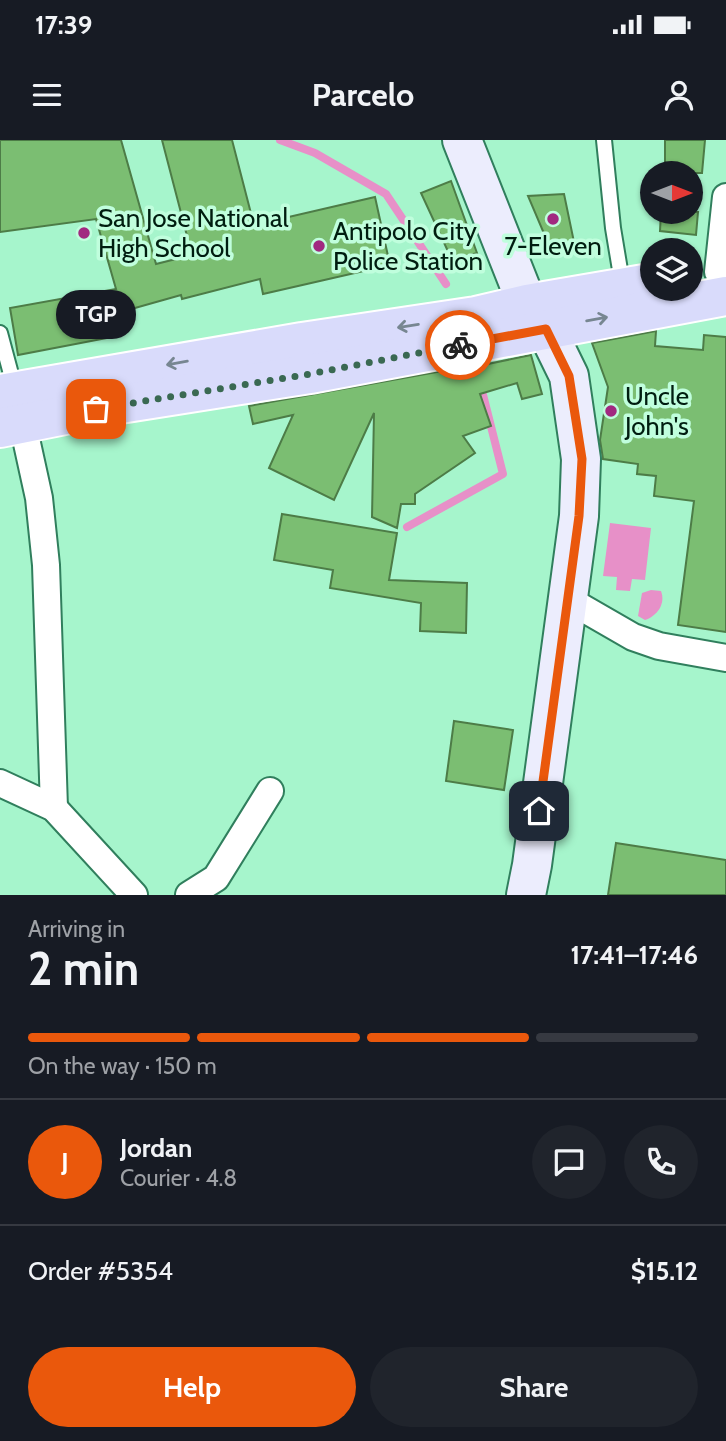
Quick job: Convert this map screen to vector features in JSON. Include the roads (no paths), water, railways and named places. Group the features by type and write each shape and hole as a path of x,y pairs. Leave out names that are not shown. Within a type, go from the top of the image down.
{"main road":[{"path":"10,409 302,342 476,316 536,316 715,279"},
{"path":"536,316 638,285"}],"street":[{"path":"462,140 536,316 569,376 582,459 579,516 526,895"},
{"path":"715,279 726,197"},
{"path":"10,409 39,498 46,565 54,808"},
{"path":"567,599 633,637 659,646 726,658"},
{"path":"0,783 54,808 134,895"},
{"path":"189,895 216,878 270,791"}],"lane":[{"path":"604,140 613,228 638,285"},
{"path":"0,333 10,409"}],"waterway":[{"path":"280,140 315,153 386,194 446,284"},
{"path":"407,527 503,474 474,359"}],"place":[{"name":"7-Eleven","path":"553,219"},
{"name":"San Jose National High School","path":"84,233"},
{"name":"Antipolo City Police Station","path":"319,246"},
{"name":"TGP","path":"96,409"},
{"name":"Uncle John's","path":"611,411"}]}
